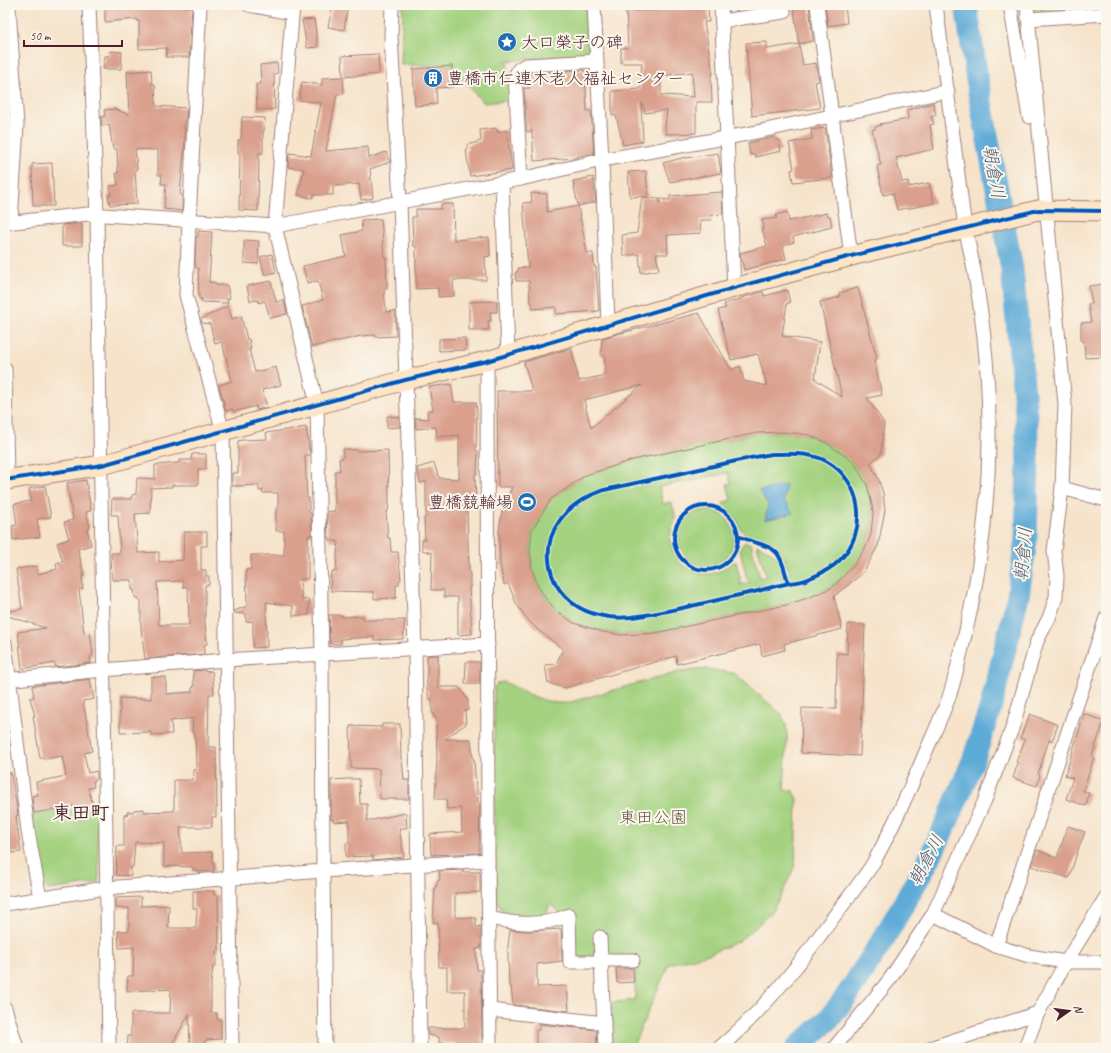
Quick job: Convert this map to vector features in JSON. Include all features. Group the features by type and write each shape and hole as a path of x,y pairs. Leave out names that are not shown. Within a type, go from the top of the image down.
{"street":[{"path":"89,5 97,215 102,465 103,670 109,1048"},
{"path":"200,5 186,295 223,432 232,1048"},
{"path":"249,5 292,9 275,226 317,406 322,655 322,871 325,1048"},
{"path":"392,5 391,36 400,202 415,648 416,865 420,1048"},
{"path":"594,5 602,160 608,325"},
{"path":"721,5 734,288"},
{"path":"722,20 784,12 784,5"},
{"path":"817,5 851,256"},
{"path":"719,1048 765,1004 817,940 871,866 902,807 949,696 976,587 986,512 989,446 988,377 970,227 936,5"},
{"path":"837,1047 890,979 932,914 985,800 1013,726 1037,641 1049,618 1056,597 1057,576 1054,551 1062,488 1065,404 1042,210 1010,5"},
{"path":"1027,5 1042,210"},
{"path":"8,7 17,124 8,222 88,214 275,226 502,183 602,160 748,134 948,91"},
{"path":"1028,19 1106,14"},
{"path":"521,179 515,76 519,69 526,65 596,61"},
{"path":"502,183 508,355"},
{"path":"5,369 6,480 102,465 317,406 405,380 487,361 734,288 851,256 1042,210 1106,211"},
{"path":"487,361 490,1048"},
{"path":"1062,488 1106,500"},
{"path":"996,946 1103,638 1106,618"},
{"path":"5,643 8,680 28,831 40,898"},
{"path":"8,680 103,670 226,660 488,644"},
{"path":"5,904 106,888 488,860"},
{"path":"1025,1048 1038,1013 1066,962 1106,897"},
{"path":"932,914 996,946 1029,956 1066,962 1106,962"},
{"path":"489,918 524,924 546,922 569,915 570,962 633,960"},
{"path":"600,937 605,1048"},
{"path":"5,1008 16,1048"},
{"path":"490,1010 604,1023"},
{"path":"930,1048 1038,1013"}],"green space":[{"path":"403,5 586,5 589,53 507,61 511,100 484,103 449,65 401,65"},
{"path":"1033,5 1106,5 1106,8 1033,13"},
{"path":"757,433 797,433 819,439 843,454 857,468 862,476 870,497 872,509 870,533 861,555 854,565 836,583 817,595 777,607 655,633 621,635 574,623 557,611 546,599 538,586 532,569 530,551 532,530 551,499 586,475 633,460","holes":["728,473 731,483 727,484 731,500 723,503 725,507 735,517 744,533 778,549 791,573 781,576 783,571 780,561 767,549 757,545 766,576 760,578 751,544 745,542 740,550 747,579 750,582 740,585 741,582 736,562 718,572 705,574 697,573 684,566 674,554 670,539 675,515 671,502 663,504 659,487"]},
{"path":"701,510 711,510 726,518 732,527 734,538 732,549 726,558 711,566 701,566 690,561 683,554 678,543 678,533 683,522 690,515"},
{"name":"東田公園","path":"707,669 734,673 781,714 786,724 787,737 784,790 793,791 797,799 795,865 782,894 772,911 756,927 737,942 709,954 669,964 632,1048 610,1048 608,1003 635,1000 635,956 576,959 574,925 550,904 547,912 538,918 512,918 503,912 495,898 494,687 498,683 504,682 543,700 567,703 679,672"},
{"path":"97,807 98,883 48,890 42,884 32,815"}],"water":[{"path":"786,485 784,501 793,513 765,520 768,505 759,491"}],"building":[{"path":"105,5 192,6 189,57 166,57 167,48 139,49 139,21 137,21 137,19 105,22"},
{"path":"334,5 348,5 344,30 328,27"},
{"path":"660,5 680,5 680,9 708,7 709,22 704,22 713,74 711,75 712,102 696,102 696,133 666,134 665,127 667,110 645,113 641,103 643,141 623,145 616,115 612,115 612,91 640,89 642,63 621,63 621,48 627,48 628,46 626,11 660,10","holes":["692,72 694,97 661,95 661,76"]},
{"path":"793,5 809,5 813,41 799,44"},
{"path":"825,5 845,5 847,23 828,26"},
{"path":"314,19 318,47 307,48 302,20"},
{"path":"767,42 767,49 799,44 803,65 816,63 819,81 815,82 820,108 752,116 746,43"},
{"path":"110,51 122,52 121,69 103,69 105,56 109,56"},
{"path":"378,54 379,74 343,77 342,56"},
{"path":"277,63 278,73 274,74 275,109 257,110 256,84 261,84 260,65"},
{"name":"豊橋市仁連木老人福祉センター","path":"452,66 453,87 436,88 437,104 415,106 413,69"},
{"path":"151,70 152,84 155,84 156,106 187,108 186,121 184,121 185,141 180,194 182,195 182,211 164,209 166,184 161,184 162,175 158,175 158,150 135,149 137,169 135,169 137,204 110,205 108,195 111,195 110,186 118,185 116,173 118,173 117,149 113,149 109,125 102,126 101,117 105,116 104,110 115,109 129,115 127,72"},
{"path":"585,70 587,111 591,111 594,154 578,156 575,158 534,161 532,131 527,132 524,88 530,88 529,73"},
{"path":"343,77 344,94 337,94 326,151 368,147 369,158 386,152 390,162 370,169 373,198 361,200 359,184 333,186 333,195 313,195 313,198 298,195 304,169 288,167 289,153 311,156 321,103 299,100 302,82 322,85 322,78"},
{"path":"933,103 936,115 931,117 934,124 930,125 934,149 896,158 902,182 908,181 909,187 929,183 934,203 897,210 893,193 883,195 877,166 881,165 872,130 881,125 880,124 908,119 907,110"},
{"path":"242,117 265,118 263,131 263,153 259,153 258,211 239,210 240,153 238,153 238,140 241,140"},
{"path":"496,128 497,132 507,130 512,170 470,176 466,150 468,150 467,145 481,141 480,130"},
{"path":"825,128 832,178 793,182 791,170 794,169 789,143 812,139 811,130"},
{"path":"775,137 776,140 779,140 781,151 755,157 755,154 750,155 748,143"},
{"path":"718,153 721,173 670,182 663,163 686,157"},
{"path":"52,163 54,206 33,206 32,164"},
{"path":"646,171 648,196 630,197 628,172"},
{"path":"593,177 596,202 578,206 573,181"},
{"path":"722,192 723,214 711,215 712,220 700,220 701,233 667,235 668,254 656,254 659,270 641,273 639,254 624,256 622,235 637,233 642,197 659,199 660,203 660,199 670,200 670,196"},
{"path":"531,193 547,194 547,212 578,206 587,253 593,253 594,267 596,267 599,311 556,314 556,307 532,309 532,302 530,302 529,281 516,281 515,273 518,271 518,268 528,267 523,203 532,202"},
{"path":"441,204 453,204 454,240 489,237 490,256 485,257 486,280 453,280 454,296 438,297 438,288 416,289 416,246 413,246 412,217 416,217 416,209 441,209"},
{"path":"787,212 789,221 827,213 828,216 830,216 832,227 793,237 794,242 783,246 786,259 744,270 740,253 767,246 762,228 764,227 762,220 777,218 776,215"},
{"path":"381,219 384,257 386,257 387,289 384,289 386,312 395,311 396,336 361,336 312,347 302,306 323,300 318,281 307,283 303,266 346,256 342,235 362,231 361,220"},
{"path":"82,223 82,246 62,246 62,225"},
{"path":"198,231 212,232 209,282 216,283 216,285 227,285 230,298 227,299 228,303 201,302 202,299 199,299 198,268 196,268 195,259 196,237 198,237"},
{"path":"244,240 259,241 258,264 244,263"},
{"path":"272,254 276,272 265,275 260,257"},
{"path":"271,281 276,302 284,300 287,314 270,318 265,301 259,303 258,300 250,301 247,286"},
{"path":"1105,284 1106,357 1085,358 1084,341 1081,341 1081,323 1091,322 1088,304 1092,303 1089,286"},
{"name":"豊橋競輪場","path":"858,288 877,359 874,360 882,395 867,398 884,423 881,454 870,463 878,478 883,493 885,510 878,546 863,573 834,596 842,629 784,644 785,650 762,656 760,644 677,664 676,656 565,688 548,683 545,665 556,664 563,649 538,630 528,620 517,605 508,583 504,585 500,563 499,531 502,511 512,487 498,487 497,391 532,391 524,362 571,348 579,381 605,375 604,356 601,355 602,338 699,313 731,370 740,366 744,381 767,386 758,354 731,360 718,310 726,308 724,304 741,298 763,292 764,296 787,290 790,303 787,303 782,336 820,342 815,379 842,397 820,302 840,297 839,293","holes":["642,385 591,428 584,400","783,432 810,435 827,443 848,458 856,466 867,485 873,513 871,534 867,545 854,565 833,587 786,605 655,633 621,635 603,632 574,623 557,611 546,599 538,586 532,569 530,551 532,530 551,499 586,475 633,460 757,433"]},
{"path":"497,301 497,312 490,312 491,321 488,321 489,330 469,330 469,302"},
{"path":"228,306 232,319 241,316 247,339 249,339 251,349 249,349 255,372 276,367 281,385 262,390 267,407 257,410 256,406 234,412 233,409 226,411 219,385 232,381 222,342 215,344 210,324 202,323 201,319"},
{"path":"465,338 466,350 439,351 439,339"},
{"path":"451,384 454,402 476,402 477,412 476,451 478,451 477,474 475,474 476,502 468,502 469,509 467,509 472,634 458,635 458,597 444,597 444,590 431,590 432,553 422,550 422,540 425,540 424,518 426,517 426,481 420,483 417,468 434,463 439,478 459,479 459,435 437,437 436,427 416,429 415,418 428,419 427,411 433,410 429,387"},
{"path":"387,416 399,417 400,427 387,428"},
{"path":"306,427 310,455 305,455 307,498 309,498 309,513 311,513 312,535 309,535 309,537 308,536 308,579 300,579 302,600 309,599 309,615 293,616 293,606 266,602 267,647 253,648 253,621 246,622 246,614 234,613 234,611 247,606 246,570 251,569 251,555 284,555 284,531 276,531 278,493 262,493 263,490 259,491 259,485 232,486 232,473 238,473 238,441 267,439 266,433"},
{"path":"343,449 357,451 388,450 389,505 388,511 386,512 388,538 390,538 391,552 398,552 401,580 399,580 399,585 396,585 396,598 374,599 374,592 331,591 331,572 336,571 338,541 330,541 328,536 327,512 335,511 335,471 340,471 339,459 343,458"},
{"path":"192,454 206,454 206,469 198,469 198,485 172,485 172,487 151,488 150,513 135,514 138,553 159,552 159,562 183,560 184,532 207,532 207,546 201,546 201,570 206,570 206,576 209,576 209,585 205,585 205,623 207,644 204,645 204,654 145,659 141,628 141,601 135,597 134,590 132,590 132,580 112,580 111,553 120,553 118,515 111,515 112,499 131,499 132,495 136,494 137,478 155,479 155,465 179,463 179,460 191,460","holes":["183,581 183,587 188,587 189,625 159,625 157,582"]},
{"path":"86,480 91,511 86,512 90,528 87,529 91,545 78,549 84,576 82,576 83,589 79,589 84,633 90,632 93,655 90,657 91,663 55,667 55,663 22,669 18,632 46,628 5,615 5,612 22,609 16,569 36,566 38,574 57,569 56,563 63,562 57,543 69,539 64,522 73,520 67,483"},
{"path":"45,486 51,517 37,519 40,537 13,540 12,526 17,525 14,504 31,501 29,489"},
{"path":"329,615 342,615 342,617 363,616 363,620 405,620 403,639 374,640 374,637 341,639 341,644 330,644"},
{"path":"848,624 865,625 860,756 801,753 802,708 836,709 837,653 847,654"},
{"path":"438,655 438,687 459,687 468,700 468,711 465,710 466,724 445,739 471,739 478,803 480,803 479,853 431,855 430,834 462,832 461,808 447,809 446,799 435,799 437,759 436,717 434,717 432,713 432,699 429,699 427,688 427,656"},
{"path":"466,662 480,662 480,684 465,684"},
{"path":"205,670 205,672 212,671 213,679 214,694 209,694 208,747 216,747 216,817 212,817 212,827 180,827 182,853 212,852 214,871 198,872 198,870 193,871 193,867 164,866 164,843 135,842 131,876 116,875 117,846 124,846 124,815 128,814 127,812 144,809 144,812 174,811 174,780 192,780 193,770 196,770 195,733 192,733 193,718 171,721 172,734 151,735 151,732 120,733 120,698 151,699 151,677 166,677 166,694 192,692 192,688 194,687 193,671"},
{"path":"90,679 94,699 83,701 92,751 84,753 88,773 97,771 97,779 93,782 94,787 88,788 93,805 75,808 74,806 34,813 32,796 38,795 36,782 66,776 62,756 44,759 40,758 33,716 35,716 30,698 34,697 32,686"},
{"path":"1030,714 1058,725 1052,741 1049,740 1038,774 1040,775 1037,786 1013,778 1018,763 1016,762 1025,740 1020,738"},
{"path":"1084,714 1104,721 1092,756 1094,757 1083,791 1089,793 1086,806 1066,799 1073,778 1065,776"},
{"path":"382,724 400,724 401,759 404,780 409,780 409,799 380,799 379,769 351,768 350,726 382,727"},
{"path":"5,773 11,773 18,815 16,816 21,852 11,853 5,809"},
{"path":"359,779 360,804 367,804 367,821 406,813 407,828 399,828 404,857 373,860 373,856 346,857 346,843 349,843 349,821 334,822 333,819 331,820 331,780"},
{"path":"1068,826 1085,832 1069,878 1031,866 1037,850 1057,858"},
{"path":"464,870 462,872 480,872 480,892 455,893 455,917 476,918 476,927 481,926 481,948 476,949 477,970 481,970 482,1047 455,1048 454,1043 439,1043 439,1037 428,1035 428,1028 465,1028 465,991 447,991 447,967 439,967 438,923 433,923 435,886 437,886 437,881 440,880 439,871"},
{"path":"193,891 214,891 214,895 218,895 219,952 216,951 216,966 213,966 211,983 211,1013 217,1013 217,1019 221,1020 221,1039 206,1040 205,1048 190,1048 189,1014 170,1048 127,1048 128,1036 131,1036 131,1013 170,1013 171,989 127,991 128,976 133,976 134,947 119,948 118,931 129,931 129,908 116,908 116,898 141,897 141,906 169,905 168,928 196,928 197,909 193,908"},
{"path":"561,929 562,961 537,964 537,987 567,986 569,1011 513,1005 511,986 509,986 508,946 510,930 529,931"},
{"path":"616,968 633,968 634,982 617,983"},
{"path":"539,1024 596,1030 597,1047 536,1048 536,1030 539,1030"}],"waterway":[{"name":"朝倉川","path":"797,1048 828,1020 846,997 884,938 927,863 947,822 973,761 991,706 1018,596 1026,539 1028,463 1026,415 1012,269 979,92 966,5"}],"cycle path":[{"path":"5,480 102,465 405,380 487,361 734,288 851,256 1038,210 1106,211"},
{"path":"772,454 806,455 820,458 838,470 848,481 858,508 858,522 855,536 849,549 836,564 806,580 670,611 624,618 603,616 586,611 572,603 560,591 552,575 549,560 549,546 553,533 559,522 567,512 578,503 604,490 772,454"},
{"path":"700,506 712,506 729,515 736,526 738,538 736,550 729,561 712,570 700,570 688,565 679,556 674,544 674,532 679,520 688,511 700,506"},
{"path":"738,536 773,549 781,560 788,583"}],"place":[{"name":"大口榮子の碑","path":"507,42"},
{"name":"豊橋市仁連木老人福祉センター","path":"433,78"},
{"name":"豊橋競輪場","path":"527,502"}],"district":[{"name":"東田町","path":"81,813"}]}
